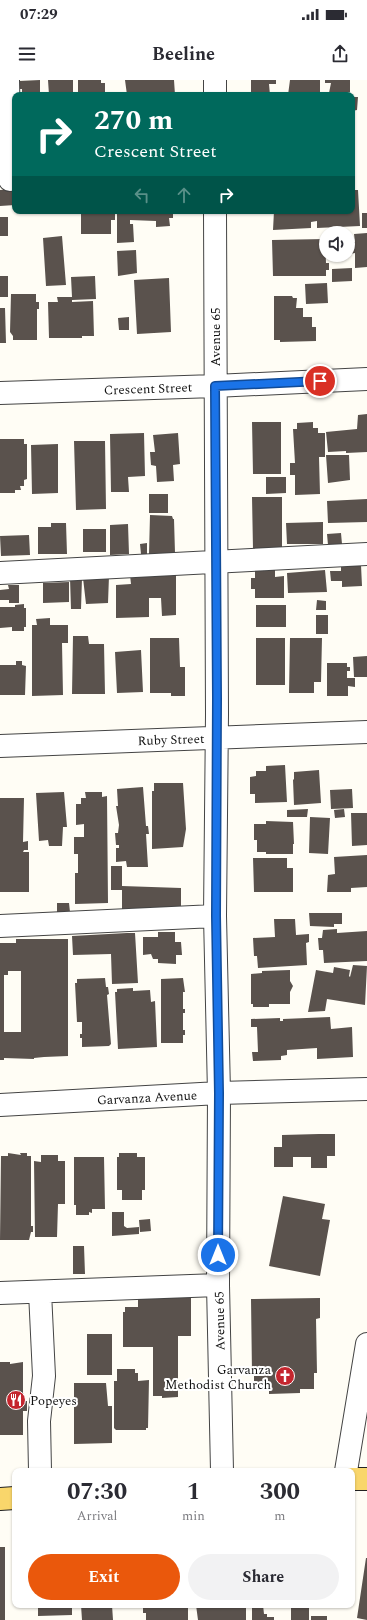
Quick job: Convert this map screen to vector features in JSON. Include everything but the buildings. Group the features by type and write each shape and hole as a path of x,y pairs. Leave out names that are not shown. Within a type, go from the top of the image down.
{"main road":[{"path":"355,1479 367,1479"},
{"path":"0,1498 12,1498"}],"street":[{"path":"8,80 10,180"},
{"path":"214,80 214,92"},
{"name":"Avenue 65","path":"215,214 217,737 216,916 219,1093 218,1285 222,1468"},
{"name":"Crescent Street","path":"0,393 215,386 367,379"},
{"path":"0,572 216,563 367,554"},
{"name":"Ruby Street","path":"0,746 367,732"},
{"path":"0,926 216,916"},
{"name":"Garvanza Avenue","path":"0,1105 219,1093 367,1089"},
{"path":"0,1293 218,1285"},
{"path":"40,1292 44,1376 39,1421 40,1468"},
{"path":"347,1468 362,1404 367,1346"}],"place":[{"name":"Garvanza Methodist Church","path":"285,1376"},
{"name":"Popeyes","path":"16,1400"}],"route":[{"path":"218,1255 219,1093 216,916 217,698 215,386 320,381"}]}
